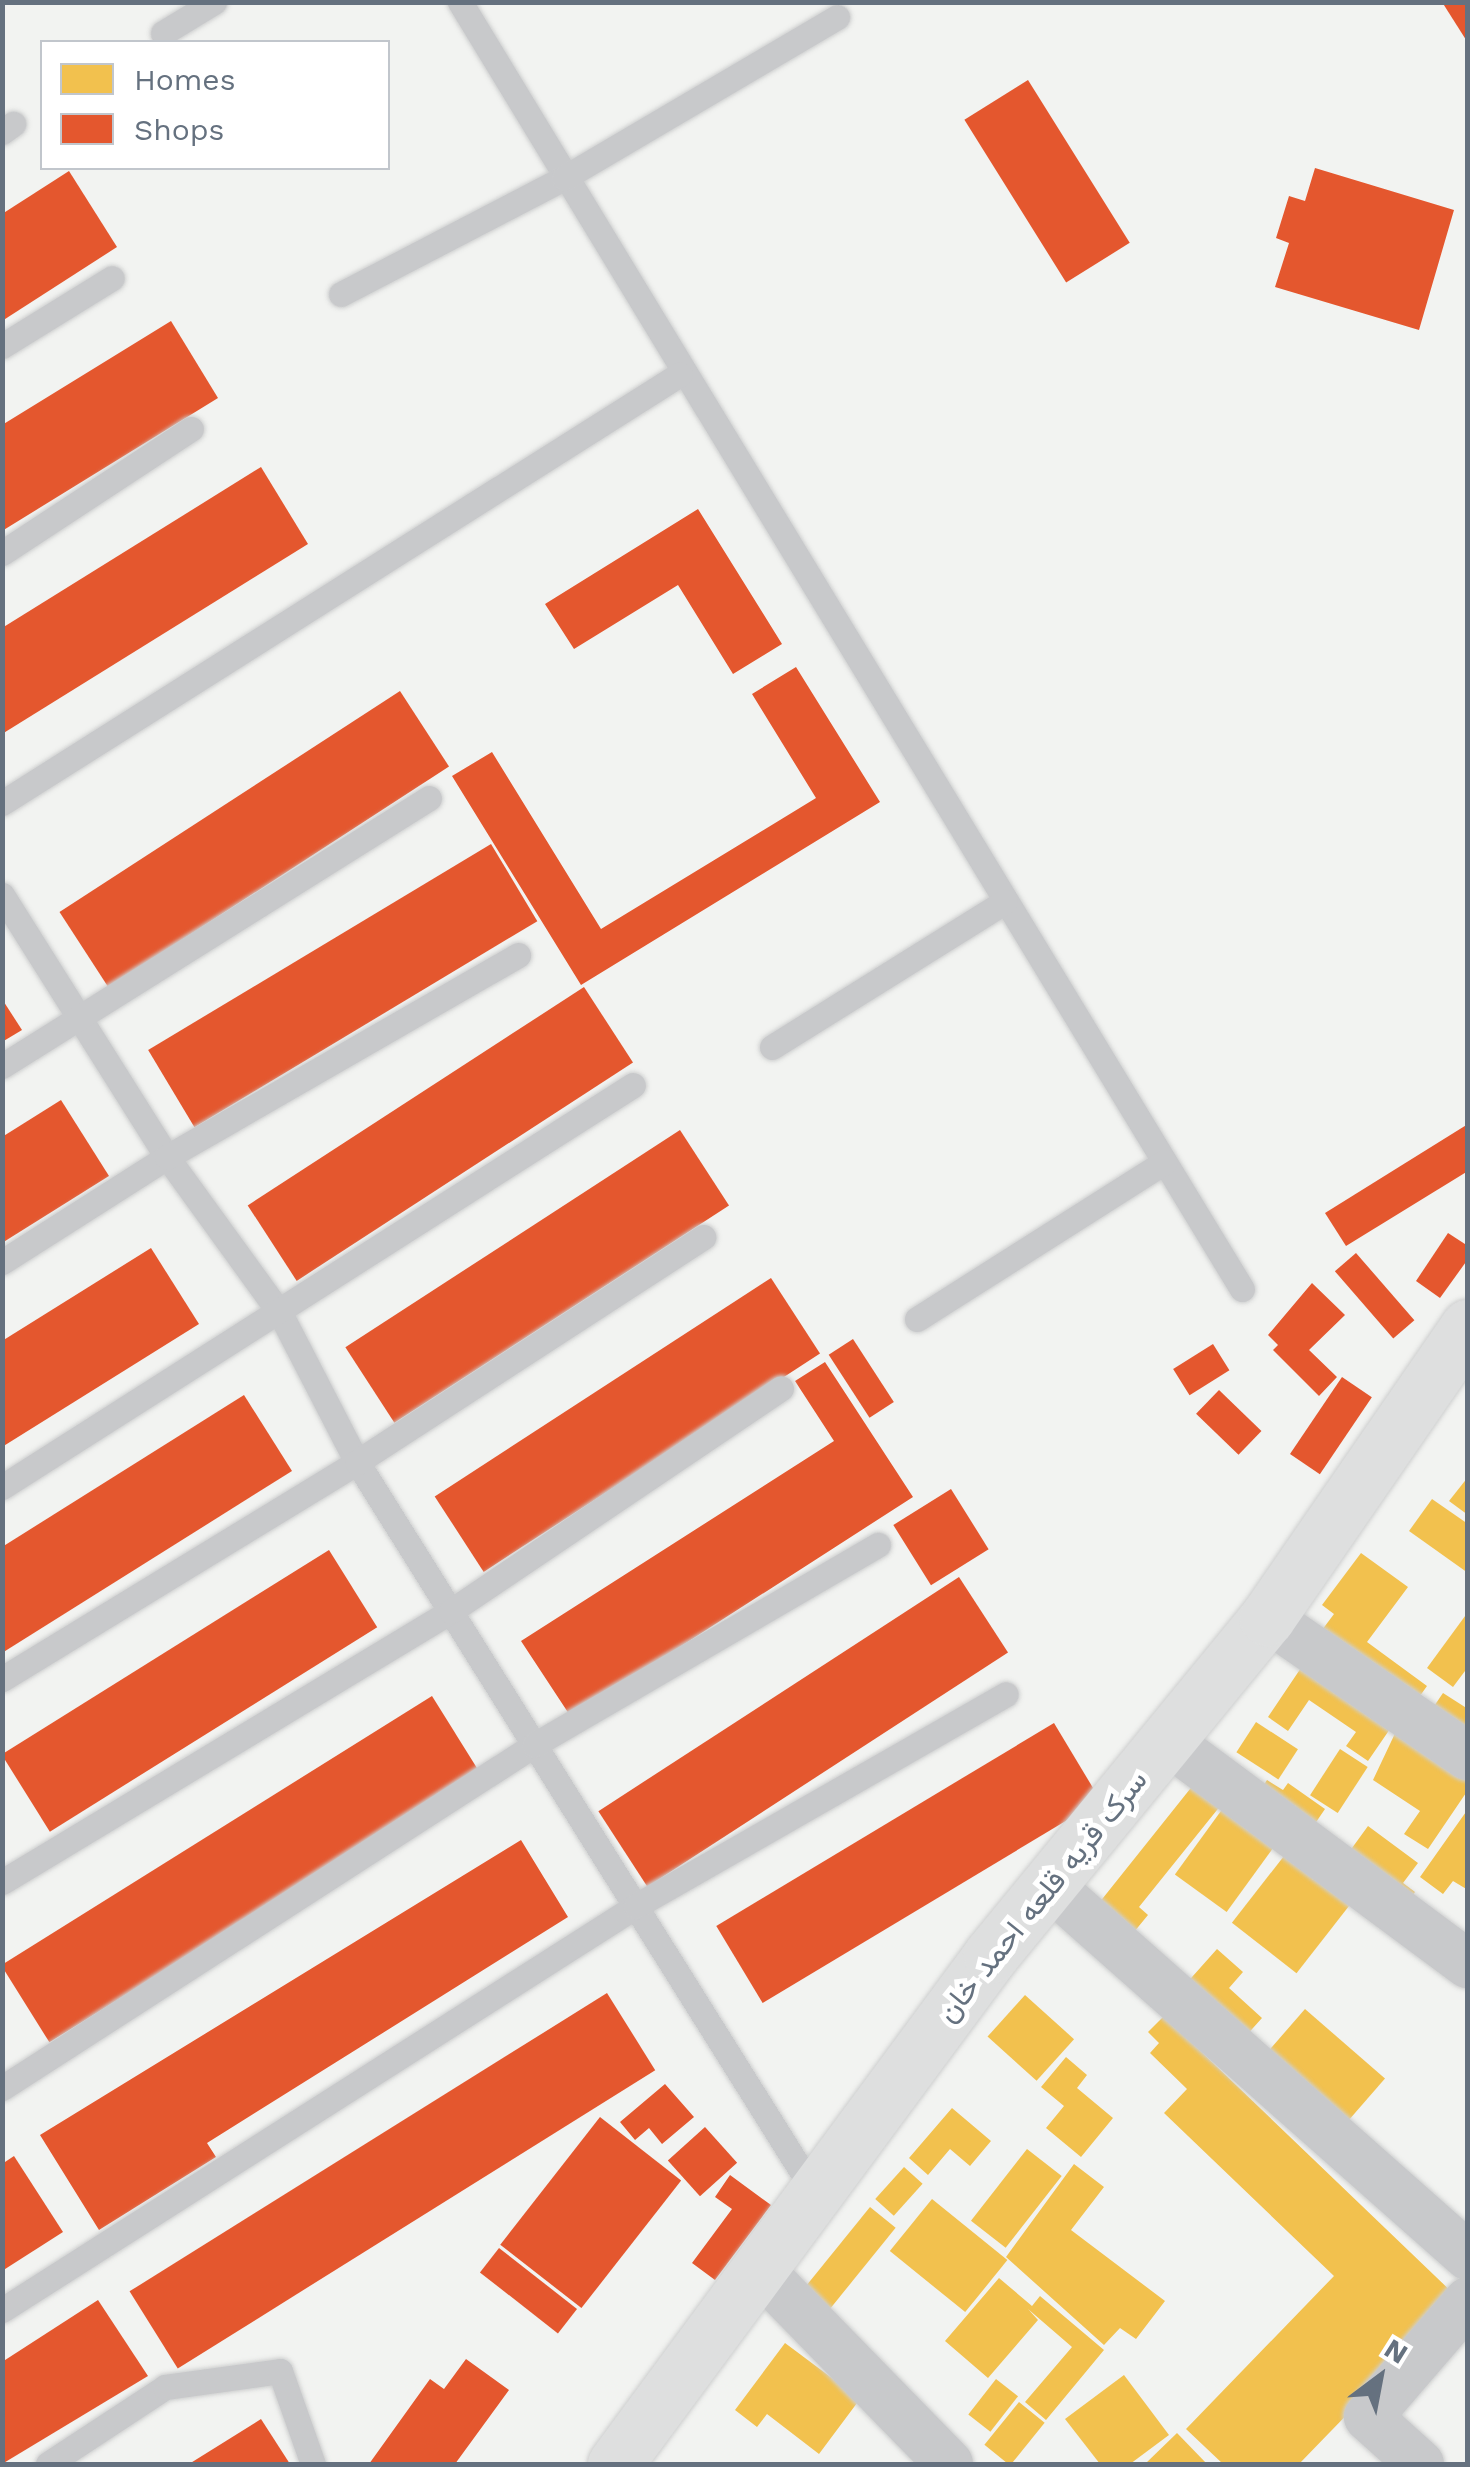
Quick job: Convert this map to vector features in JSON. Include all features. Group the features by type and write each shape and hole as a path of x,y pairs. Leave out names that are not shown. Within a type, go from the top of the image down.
{"street":[{"name":"سرک قریه قلعه احمد خان","path":"615,2464 756,2266 1048,1884 1267,1618 1468,1327"},
{"path":"1267,1618 1468,1756"},
{"path":"1166,1740 1468,1964"},
{"path":"1048,1884 1468,2256"},
{"path":"756,2266 949,2464"},
{"path":"1420,2464 1368,2418 1468,2301"}],"lane":[{"path":"163,33 214,2"},
{"path":"460,2 680,374 1242,1288"},
{"path":"341,294 564,178 837,17"},
{"path":"2,346 112,278"},
{"path":"2,803 680,374"},
{"path":"2,552 190,428"},
{"path":"2,1066 429,798"},
{"path":"2,895 166,1157 280,1313 357,1462 814,2191"},
{"path":"772,1047 1004,902"},
{"path":"2,1262 166,1157 518,955"},
{"path":"2,1487 633,1086"},
{"path":"917,1318 1164,1162"},
{"path":"2,1679 357,1462 703,1238"},
{"path":"2,1882 451,1611 781,1388"},
{"path":"2,2088 534,1745 878,1545"},
{"path":"2,2310 636,1906 1006,1694"},
{"path":"48,2464 165,2386 280,2371 313,2464"}],"building: Homes":[{"path":"1468,1477 1468,1515 1449,1501"},
{"path":"1432,1499 1468,1524 1468,1573 1409,1531"},
{"path":"1361,1553 1408,1587 1367,1642 1427,1686 1412,1707 1316,1638 1334,1614 1322,1605"},
{"path":"1468,1612 1468,1667 1453,1687 1427,1668"},
{"path":"1309,1656 1392,1726 1368,1761 1346,1746 1356,1732 1309,1700 1288,1731 1268,1717"},
{"path":"1443,1693 1468,1709 1468,1741 1428,1715"},
{"path":"1256,1722 1298,1749 1278,1779 1236,1752"},
{"path":"1399,1725 1468,1772 1468,1790 1428,1849 1404,1834 1420,1811 1373,1780"},
{"path":"1340,1749 1368,1767 1338,1813 1310,1795"},
{"path":"1267,1780 1283,1790 1288,1783 1325,1809 1310,1831 1257,1795"},
{"path":"1194,1784 1221,1805 1139,1907 1148,1915 1134,1932 1099,1903"},
{"path":"1226,1804 1278,1842 1227,1912 1175,1874"},
{"path":"1468,1809 1468,1890 1453,1881 1443,1894 1420,1877"},
{"path":"1368,1826 1418,1863 1403,1883 1415,1892 1406,1904 1344,1859"},
{"path":"1291,1847 1356,1897 1297,1973 1232,1923"},
{"path":"1217,1949 1243,1972 1229,1988 1262,2018 1244,2038 1184,1986"},
{"path":"1025,1995 1074,2039 1037,2081 988,2037"},
{"path":"1305,2009 1385,2079 1344,2125 1264,2056"},
{"path":"1164,2016 1459,2299 1299,2464 1223,2464 1186,2429 1334,2276 1164,2113 1187,2089 1150,2053 1159,2043 1148,2032"},
{"path":"1066,2057 1087,2075 1077,2088 1113,2118 1081,2157 1046,2128 1064,2106 1041,2087"},
{"path":"952,2108 991,2141 970,2166 950,2149 928,2175 909,2158"},
{"path":"1027,2149 1062,2176 1006,2248 971,2221"},
{"path":"1074,2164 1104,2187 1071,2230 1165,2301 1136,2339 1120,2328 1104,2345 1006,2257"},
{"path":"904,2167 923,2184 894,2216 875,2199"},
{"path":"932,2199 1007,2260 965,2312 890,2251"},
{"path":"870,2207 896,2228 828,2312 802,2291"},
{"path":"999,2278 1032,2306 1040,2296 1104,2350 1046,2420 1025,2402 1072,2347 1028,2309 1038,2320 988,2378 945,2341"},
{"path":"785,2343 860,2399 819,2454 767,2414 757,2427 735,2410"},
{"path":"1124,2375 1169,2435 1130,2464 1100,2464 1065,2419"},
{"path":"996,2379 1018,2396 990,2432 968,2414"},
{"path":"1019,2402 1045,2423 1011,2464 984,2445"},
{"path":"1177,2433 1207,2464 1145,2464"}],"building: Shops":[{"path":"1442,2 1468,2 1468,43"},
{"path":"1028,80 1130,243 1066,283 964,120"},
{"path":"1315,168 1454,210 1419,330 1275,287 1289,243 1276,238 1289,196 1305,201"},
{"path":"69,171 117,247 2,321 2,214"},
{"path":"171,321 218,398 2,531 2,425"},
{"path":"261,467 308,544 2,734 2,628"},
{"path":"698,509 782,644 733,674 678,585 574,649 545,604"},
{"path":"796,667 880,802 581,985 452,776 492,752 601,929 816,798 752,694"},
{"path":"400,691 449,766 109,988 59,912"},
{"path":"491,844 537,921 194,1127 148,1050"},
{"path":"584,987 633,1062 297,1281 248,1205"},
{"path":"2,999 22,1030 2,1042"},
{"path":"61,1100 109,1176 2,1243 2,1137"},
{"path":"1468,1124 1468,1171 1346,1246 1325,1213"},
{"path":"680,1130 729,1205 394,1423 345,1347"},
{"path":"1448,1233 1468,1246 1468,1259 1440,1298 1416,1281"},
{"path":"151,1248 199,1324 2,1447 2,1341"},
{"path":"1356,1253 1414,1320 1393,1339 1335,1271"},
{"path":"771,1278 820,1353 484,1572 435,1496"},
{"path":"1312,1283 1345,1315 1309,1350 1337,1377 1319,1396 1273,1350 1278,1345 1268,1335"},
{"path":"853,1339 894,1402 870,1418 829,1355"},
{"path":"1213,1344 1229,1370 1190,1395 1173,1369"},
{"path":"825,1362 913,1497 571,1717 521,1641 834,1441 795,1381"},
{"path":"1342,1377 1372,1397 1320,1474 1290,1454"},
{"path":"1219,1390 1261,1431 1239,1455 1196,1414"},
{"path":"244,1395 292,1471 2,1653 2,1547"},
{"path":"951,1489 989,1549 931,1585 893,1525"},
{"path":"329,1550 377,1627 50,1832 2,1754"},
{"path":"959,1577 1008,1652 647,1887 598,1811"},
{"path":"432,1696 480,1773 49,2042 2,1965"},
{"path":"1054,1723 1100,1800 763,2003 716,1926"},
{"path":"521,1840 568,1917 207,2143 216,2157 99,2230 40,2135"},
{"path":"607,1993 655,2070 178,2369 130,2291"},
{"path":"665,2084 694,2117 662,2144 649,2128 635,2140 620,2122"},
{"path":"600,2117 681,2180 581,2308 500,2245"},
{"path":"705,2127 737,2163 700,2196 668,2160"},
{"path":"14,2156 63,2232 2,2271 2,2164"},
{"path":"730,2175 771,2205 715,2280 692,2263 732,2209 715,2197"},
{"path":"499,2248 577,2309 558,2333 480,2272"},
{"path":"98,2300 148,2376 2,2464 2,2362"},
{"path":"466,2359 509,2390 455,2464 369,2464 430,2379 444,2389"},
{"path":"261,2419 290,2464 189,2464"}]}
